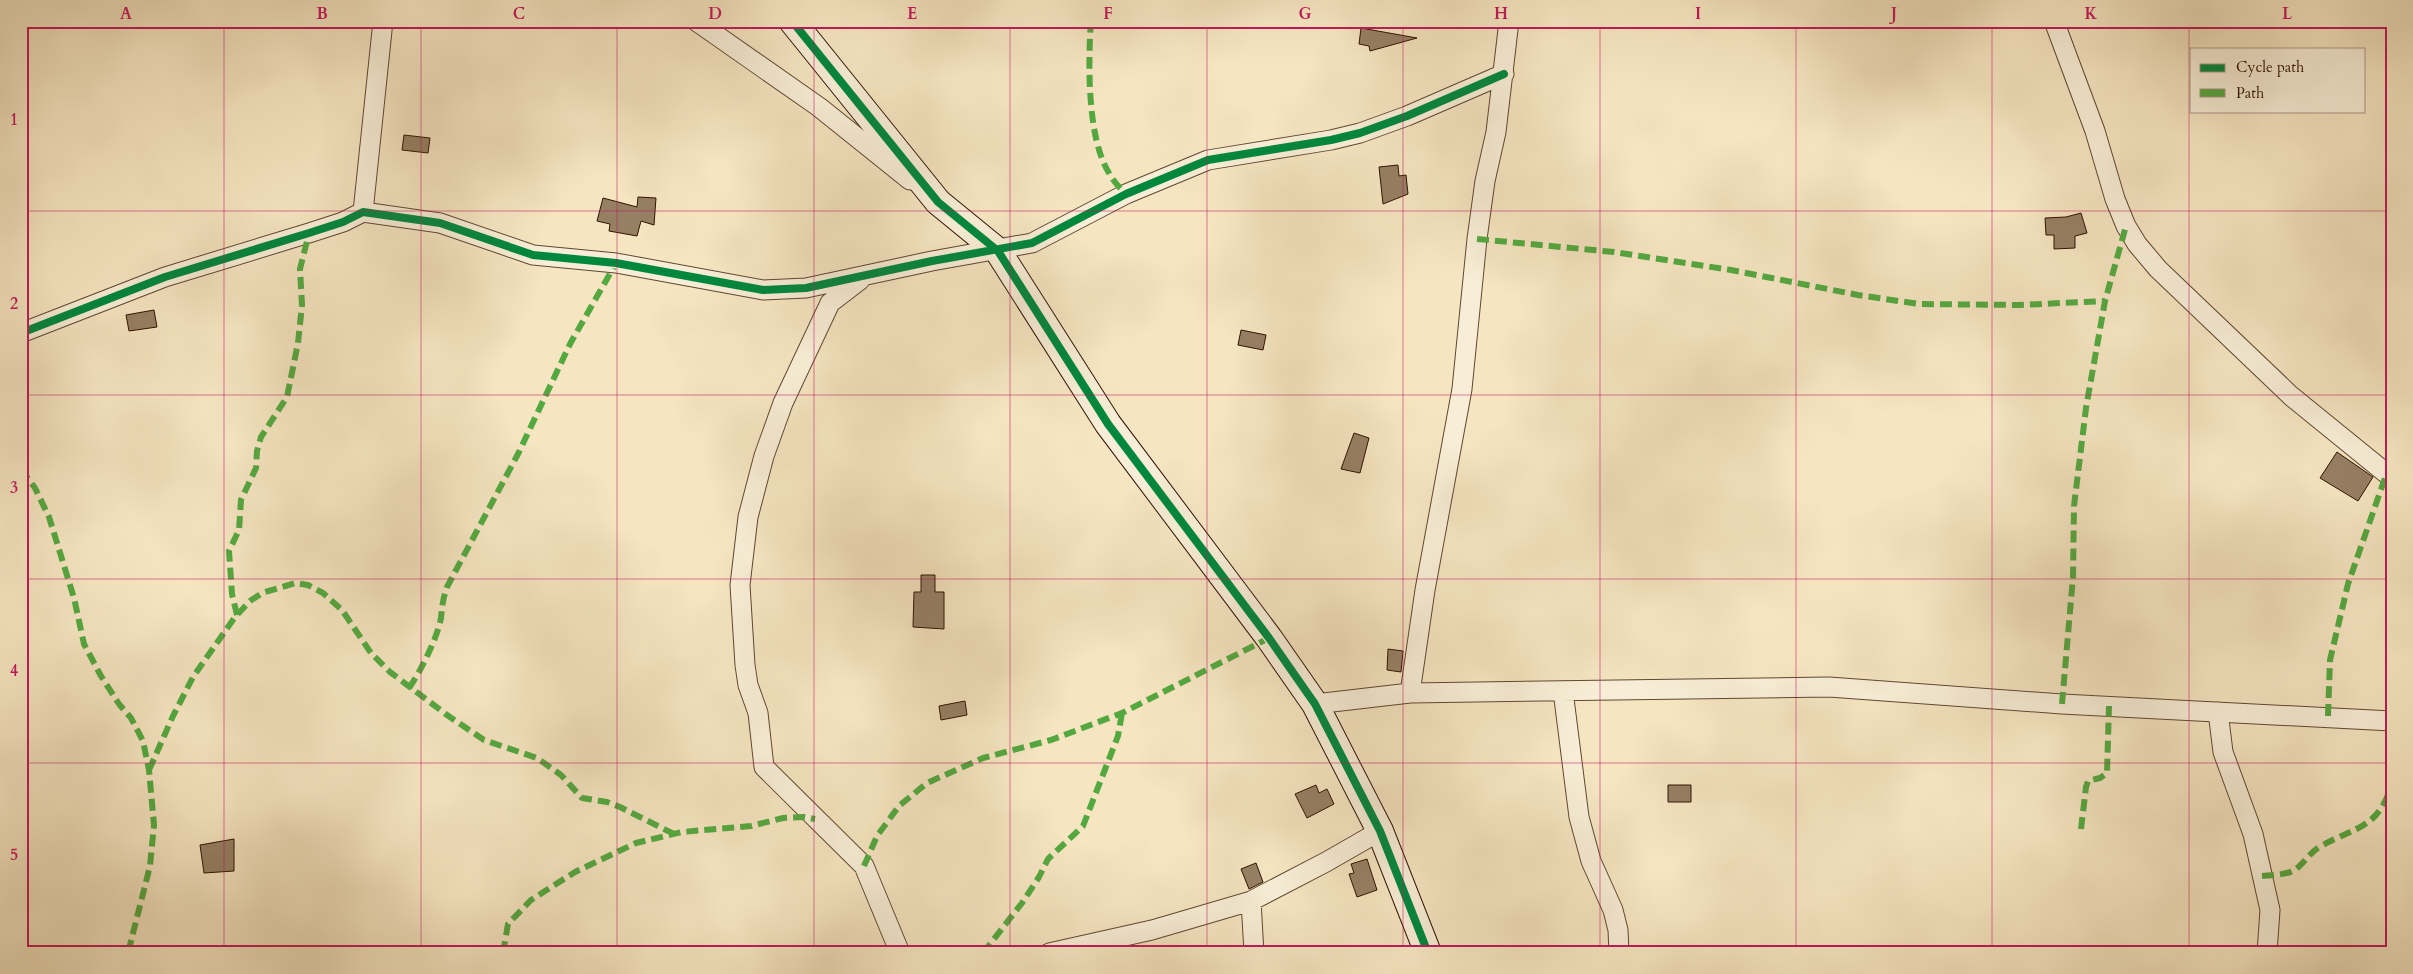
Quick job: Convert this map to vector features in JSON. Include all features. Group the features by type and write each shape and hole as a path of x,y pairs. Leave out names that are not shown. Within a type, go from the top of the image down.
{"street":[{"path":"363,212 383,21"},
{"path":"696,21 819,107 998,250 1108,424 1263,630 1315,704 1380,831 1428,953"},
{"path":"792,21 938,202"},
{"path":"1410,693 1425,590 1462,389 1478,229 1504,74 1510,21"},
{"path":"2054,21 2092,122 2115,199 2126,226 2137,244 2158,269 2291,396 2392,478"},
{"path":"21,332 165,277 343,222 363,212 440,223 533,255 616,263 763,290 806,288 932,261 1032,243 1126,194 1208,160 1331,140 1360,133 1407,116 1504,74"},
{"path":"864,277 830,303 783,403 764,456 748,517 740,585 745,665 748,685 758,712 764,767 864,866 900,953"},
{"path":"1315,704 1410,693 1829,687 2062,704 2392,721"},
{"path":"1563,692 1579,817 1590,861 1613,910 1619,953"},
{"path":"2218,712 2223,752 2253,834 2270,910 2266,953"},
{"path":"1049,953 1152,930 1250,901 1326,862 1380,831"},
{"path":"1250,901 1254,953"}],"building":[{"path":"1361,28 1417,38 1370,51 1369,46 1359,44"},
{"path":"404,135 430,138 428,153 402,150"},
{"path":"1398,165 1399,176 1406,175 1408,194 1383,204 1379,167"},
{"path":"638,197 656,198 654,225 641,221 637,236 609,231 610,224 597,221 603,198 637,207"},
{"path":"2081,213 2087,233 2075,236 2075,248 2054,249 2054,235 2046,235 2045,218 2066,217"},
{"path":"154,310 157,327 129,331 126,315"},
{"path":"1241,330 1266,335 1263,350 1238,345"},
{"path":"1354,433 1369,438 1360,473 1341,469"},
{"path":"2337,452 2373,477 2358,501 2320,478"},
{"path":"921,575 935,575 935,592 944,592 944,629 913,627 914,592 921,592"},
{"path":"1388,649 1403,651 1401,672 1387,670"},
{"path":"965,701 967,715 941,720 939,706"},
{"path":"1316,785 1319,793 1327,789 1334,804 1307,818 1295,794"},
{"path":"1668,785 1691,785 1691,802 1668,802"},
{"path":"234,839 234,871 204,873 200,845"},
{"path":"1367,859 1377,890 1357,897 1349,874 1354,873 1351,864"},
{"path":"1256,863 1263,882 1249,889 1241,869"}],"marked path":[{"path":"1091,21 1089,57 1091,99 1096,140 1109,173 1126,194"},
{"path":"2062,704 2073,577 2074,506 2086,408 2105,301 2126,226"},
{"path":"237,615 232,594 229,551 239,530 241,500 256,468 257,451 261,437 287,397 298,343 302,305 300,269 309,233"},
{"path":"1477,239 1614,252 1731,270 1858,295 1919,304 2019,305 2105,301"},
{"path":"409,688 423,664 436,634 447,587 518,454 570,344 616,263"},
{"path":"21,469 35,488 49,517 74,598 84,644 101,676 119,704 131,718 143,741 149,770 154,825 150,866 128,953"},
{"path":"2328,716 2330,660 2348,584 2386,475"},
{"path":"149,770 193,677 235,617 250,601 262,593 295,583 308,585 323,593 342,610 371,653 390,672 484,740 537,758 561,775 582,798 607,802 620,807 674,834"},
{"path":"864,866 877,836 899,806 927,783 983,758 1051,740 1122,713 1269,638"},
{"path":"2081,829 2088,781 2100,778 2107,773 2109,706"},
{"path":"983,953 1022,903 1048,859 1083,826 1118,736 1122,713"},
{"path":"2262,876 2293,871 2317,848 2366,824 2381,809 2392,783"},
{"path":"503,953 508,924 531,900 575,872 636,843 682,832 751,826 783,818 804,817 815,819"}],"cycle path":[{"path":"792,21 938,202 998,251 1108,424 1269,638 1315,704 1380,831 1428,953"},
{"path":"21,333 165,277 343,222 363,212 440,223 533,255 616,263 763,290 806,288 932,261 1032,243 1126,194 1208,160 1331,140 1360,133 1407,116 1504,74"}]}
